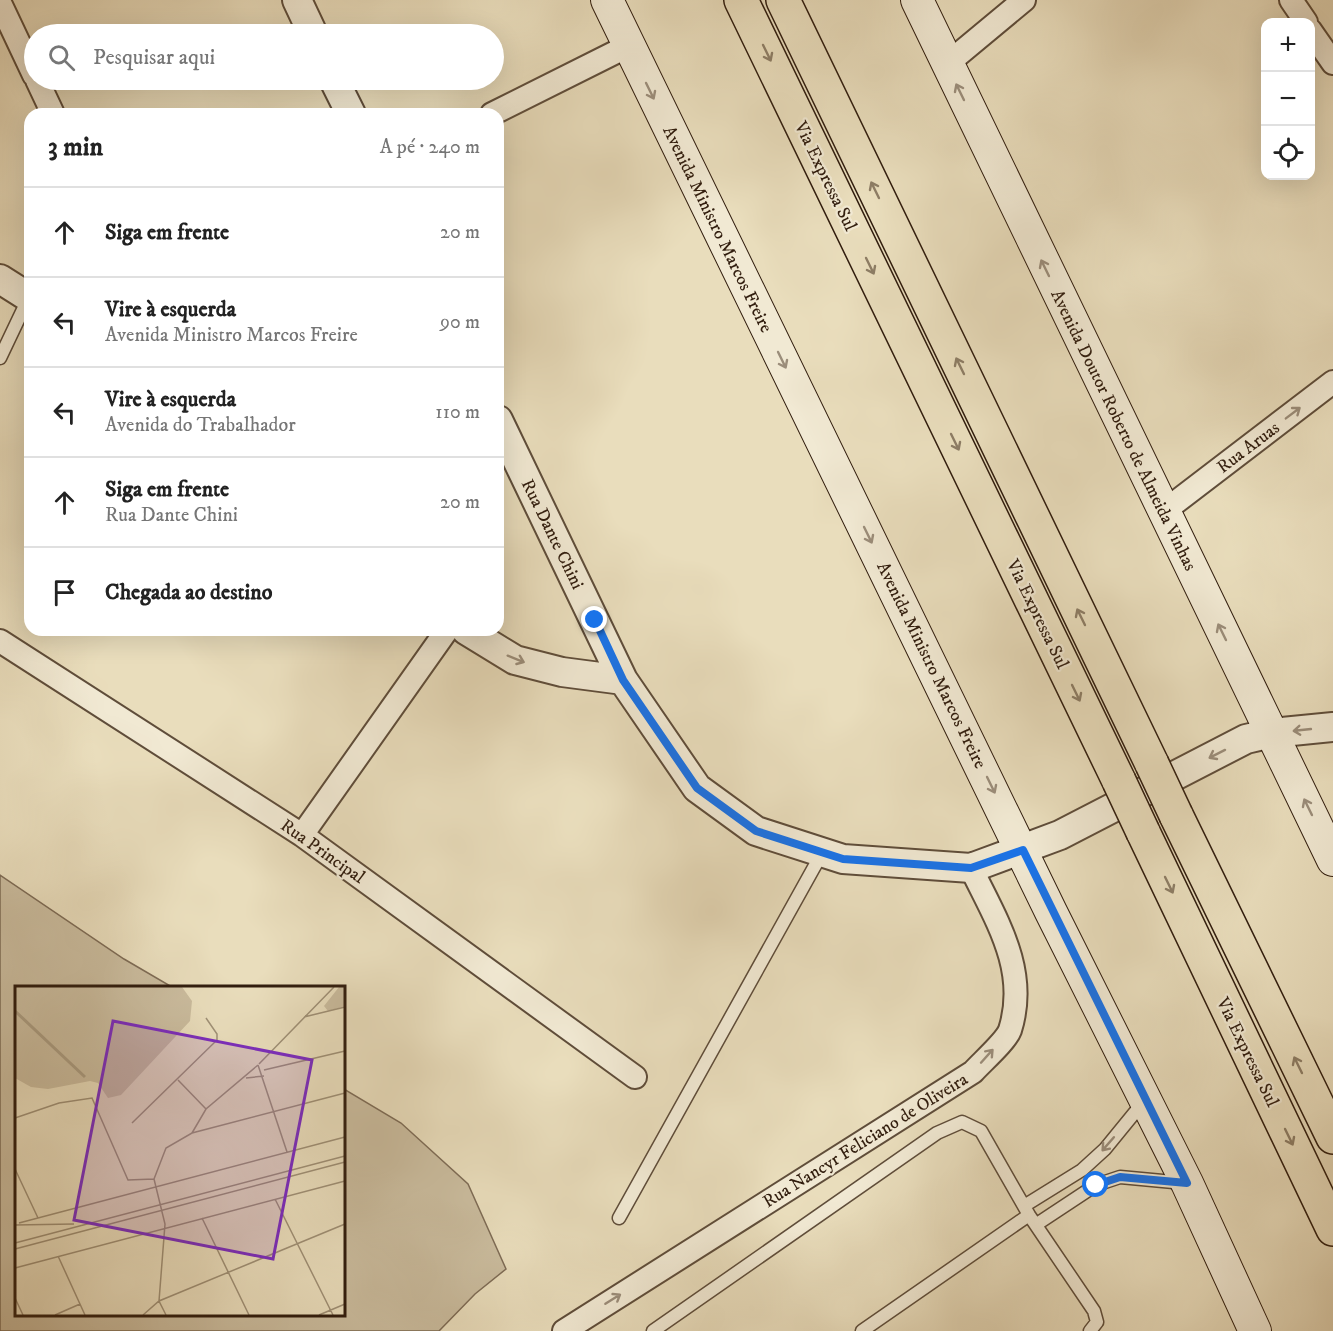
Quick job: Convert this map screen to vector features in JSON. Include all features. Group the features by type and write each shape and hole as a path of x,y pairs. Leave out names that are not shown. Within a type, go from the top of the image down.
{"highway":[{"name":"Via Expressa Sul","path":"741,0 1119,780 1331,1227"},
{"name":"Via Expressa Sul","path":"783,0 1333,1137"}],"main road":[{"name":"Avenida Ministro Marcos Freire","path":"606,0 1187,1183 1255,1331"},
{"name":"Avenida Doutor Roberto de Almeida Vinhas","path":"916,0 1333,860"}],"street":[{"path":"297,0 308,24"},
{"path":"946,64 1024,0"},
{"path":"1291,0 1303,18"},
{"path":"0,3 24,54"},
{"path":"1315,36 1333,63"},
{"path":"504,108 628,46"},
{"path":"42,90 50,108"},
{"path":"339,90 348,108"},
{"path":"0,279 24,294"},
{"name":"Rua Aruas","path":"1163,512 1333,382"},
{"name":"Rua Dante Chini","path":"504,432 623,680 697,788 756,831 822,853 843,859 971,868"},
{"path":"302,835 443,636"},
{"path":"476,636 515,660 562,672 623,680"},
{"name":"Rua Principal","path":"0,641 302,835 635,1077"},
{"path":"971,868 1060,835 1246,739 1272,733 1333,727"},
{"name":"Rua Nancyr Feliciano de Oliveira","path":"564,1331 973,1072 1009,1032 1017,978 1005,938 971,868"}],"lane":[{"path":"0,358 24,310"},
{"path":"619,1218 822,853"},
{"path":"862,1331 1030,1215 1105,1149 1145,1099"},
{"path":"653,1331 937,1133 962,1122 981,1131 1030,1215 1094,1311 1096,1322 1090,1331"},
{"path":"1030,1215 1096,1185 1120,1177 1187,1183"}],"shaded area":[{"path":"0,875 124,959 170,986 15,986 15,1316 345,1316 345,1090 401,1123 468,1184 506,1269 475,1294 439,1331 0,1331"}],"route":[{"path":"595,620 623,680 697,788 756,831 843,859 971,868 1023,850 1051,912 1187,1183 1120,1177 1096,1185"}]}
